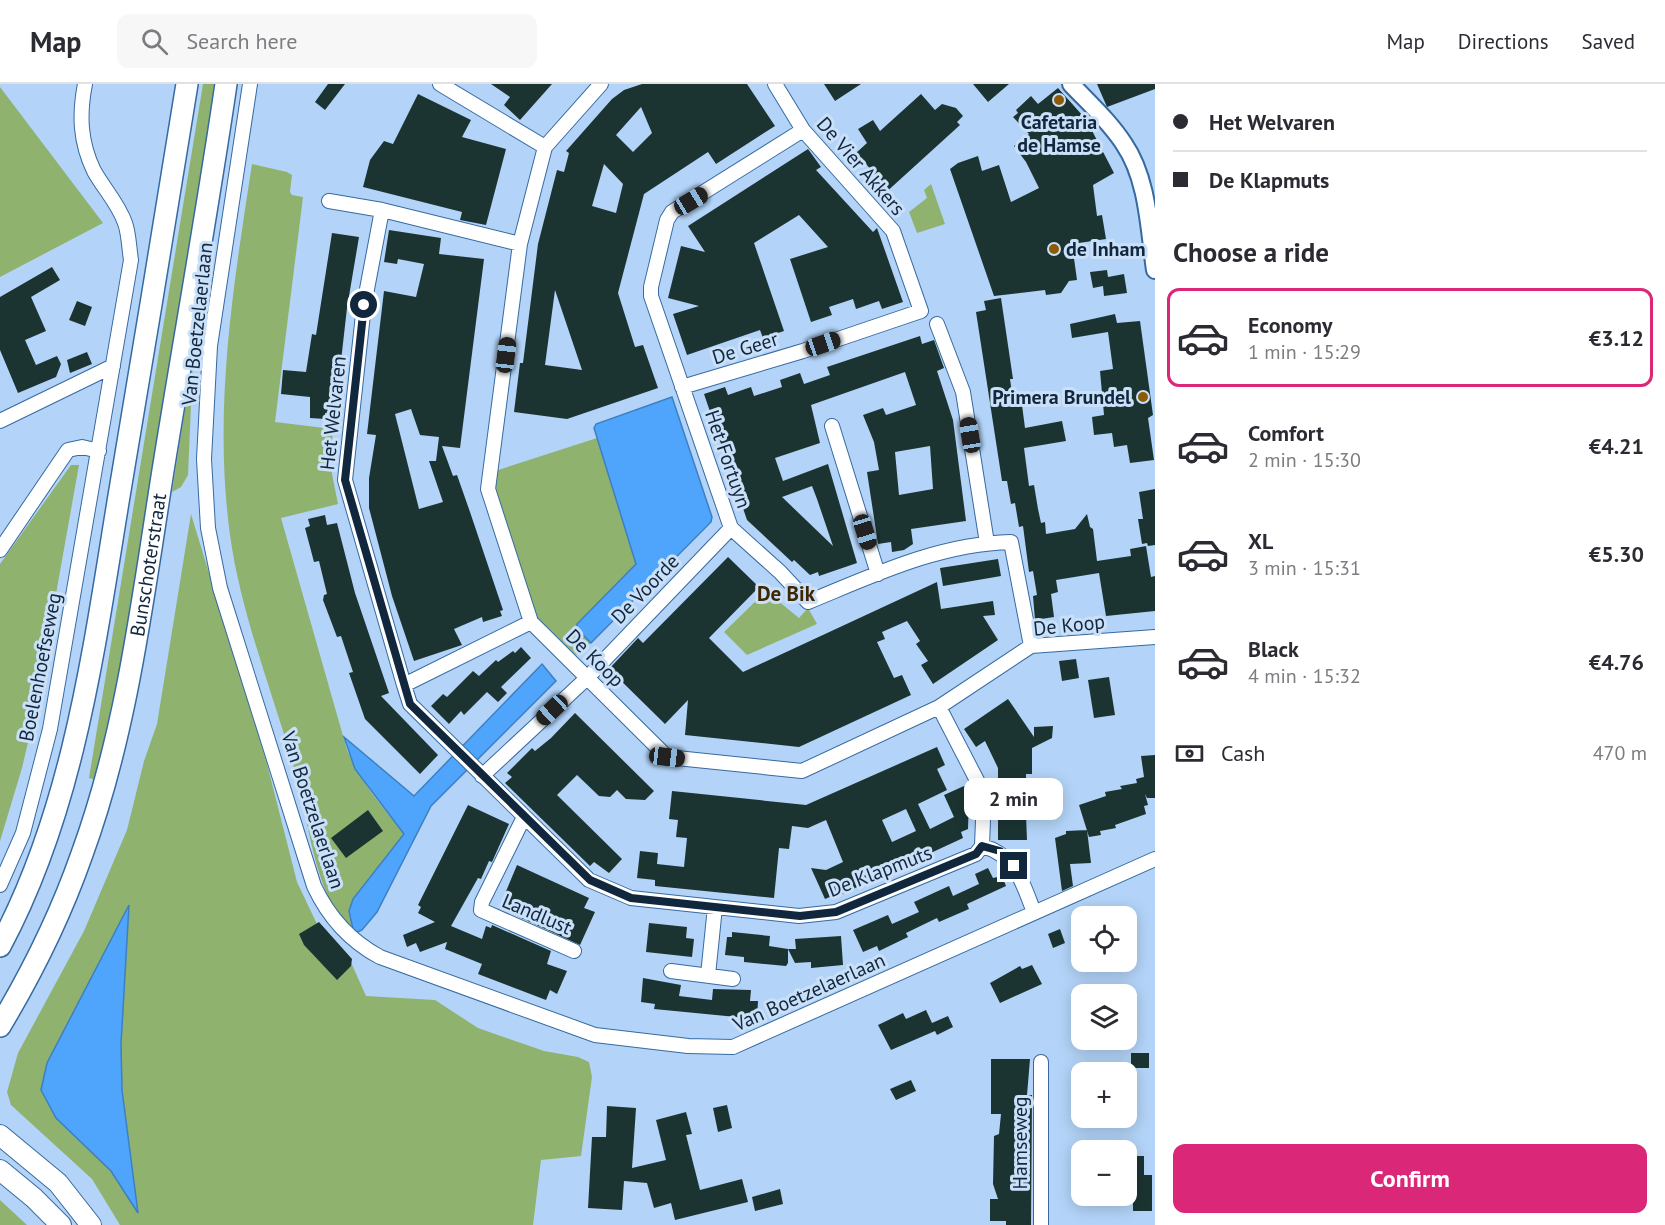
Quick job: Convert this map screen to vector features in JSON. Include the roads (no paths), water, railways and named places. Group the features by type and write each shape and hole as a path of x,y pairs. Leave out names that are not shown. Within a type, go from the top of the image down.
{"main road":[{"name":"Bunschoterstraat","path":"0,946 26,892 52,821 84,698 187,84"},
{"name":"Bunschoterstraat","path":"0,1026 43,949 61,908 83,853 107,772 143,592 226,84"},
{"path":"0,1135 58,1183 91,1225"},
{"path":"0,1170 34,1198 61,1225"}],"street":[{"name":"Boelenhoefseweg","path":"0,885 23,833 50,729 131,260 127,226 118,207 94,170 81,134 80,114 85,84"},
{"name":"Van Boetzelaerlaan","path":"250,84 210,346 204,459 208,528 220,588 314,886 341,927 360,946 380,957 589,1033 721,1048 752,1041 1155,859"},
{"path":"440,84 545,147"},
{"name":"De Koop","path":"601,84 545,147 520,244 488,489 531,622 587,678 667,757 802,771 939,707 1031,646 1155,637"},
{"name":"De Vier Akkers","path":"775,84 803,130 893,231 921,311"},
{"path":"1071,84 1115,132 1132,158 1143,197 1155,270"},
{"name":"Het Fortuyn","path":"803,130 672,212 667,220 651,286 651,296 731,528 780,572 808,602 915,558 987,543 1011,542 1031,646"},
{"path":"329,201 382,210 520,244"},
{"name":"Het Welvaren","path":"382,210 364,305 345,480 410,704 482,776"},
{"name":"De Geer","path":"682,387 803,351 921,311"},
{"path":"937,324 963,392 987,543"},
{"path":"0,421 113,366"},
{"path":"832,426 878,574"},
{"path":"0,550 68,450 82,447 99,451"},
{"name":"De Voorde","path":"587,678 731,528"},
{"path":"404,685 531,622"},
{"path":"482,776 587,678"},
{"path":"939,707 984,794 982,846 1000,851 1014,866 1034,912"},
{"name":"De Klapmuts","path":"482,776 590,880 631,898 800,916 836,912 976,854 982,846"},
{"name":"Landlust","path":"524,817 482,902 481,910 574,951"},
{"path":"708,975 715,907"},
{"path":"671,971 733,979"},
{"name":"Hamseweg","path":"1041,1062 1041,1225"}],"water":[{"path":"672,397 712,517 711,522 591,643 577,629 577,624 636,564 594,428 596,424"},
{"path":"542,664 556,681 431,806 377,912 362,930 354,934 349,911 353,899 404,834 355,769 344,737 414,796"},
{"path":"129,905 121,1044 122,1090 138,1213 111,1171 56,1118 41,1090 47,1063"}],"place":[{"name":"Cafetaria de Hamse","path":"1059,100"},
{"name":"de Inham","path":"1054,249"},
{"name":"Primera Brundel","path":"1143,397"}],"district":[{"name":"De Bik","path":"786,593"}]}
